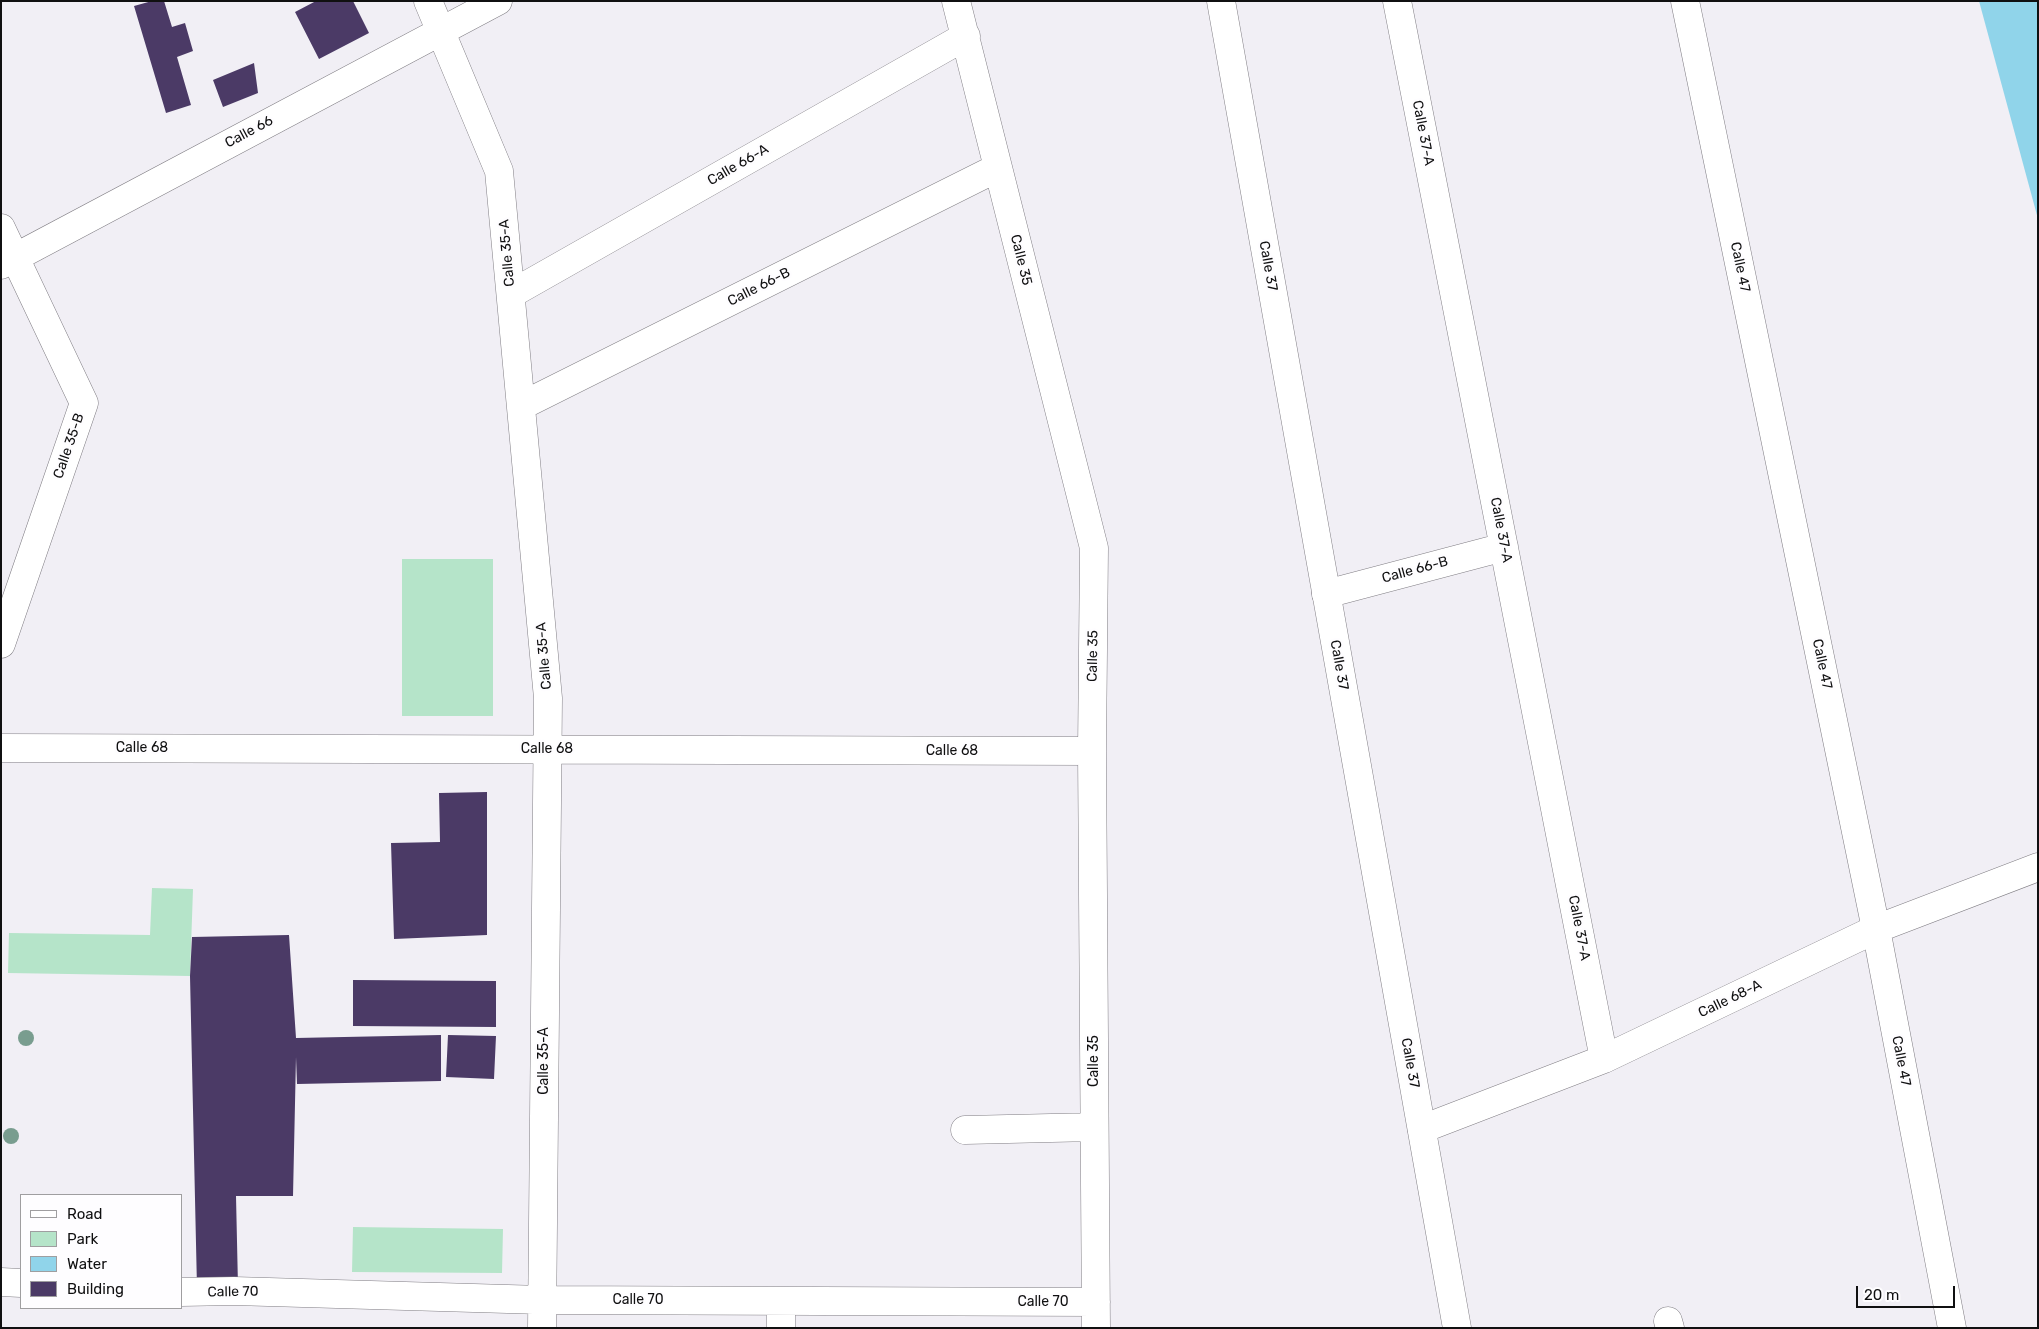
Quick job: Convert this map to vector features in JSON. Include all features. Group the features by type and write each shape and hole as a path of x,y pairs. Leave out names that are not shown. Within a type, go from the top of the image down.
{"street":[{"name":"Calle 35-A","path":"428,1 499,171 548,698 546,749 542,1328"},
{"name":"Calle 66","path":"7,262 498,1"},
{"name":"Calle 35","path":"956,1 1094,548 1092,751 1096,1315"},
{"name":"Calle 37","path":"1221,1 1457,1328"},
{"name":"Calle 37-A","path":"1397,1 1604,1059"},
{"name":"Calle 47","path":"1685,1 1876,929 1952,1328"},
{"name":"Calle 66-A","path":"511,294 966,36"},
{"name":"Calle 66-B","path":"521,406 998,168"},
{"name":"Calle 35-B","path":"1,228 7,262 84,403 1,644"},
{"name":"Calle 66-B","path":"1326,594 1504,547"},
{"name":"Calle 68","path":"1,748 1092,751"},
{"name":"Calle 68-A","path":"1422,1129 1604,1059 1876,929 2038,868"},
{"path":"965,1130 1094,1127"},
{"path":"1,1282 20,1283"},
{"name":"Calle 70","path":"182,1292 234,1291 542,1300 781,1301 1096,1315"},
{"path":"781,1301 781,1328"}],"green space":[{"path":"402,559 493,559 493,716 402,716"},
{"path":"152,888 193,889 190,976 8,973 9,933 150,935"},
{"path":"353,1227 503,1229 502,1273 352,1272"}],"water":[{"path":"1979,1 2038,1 2038,219"}],"building":[{"path":"152,1 164,1 172,27 185,23 193,51 177,57 191,105 166,113 134,6"},
{"path":"316,1 353,1 369,33 319,59 295,12"},
{"path":"254,63 258,93 223,107 213,80"},
{"path":"487,792 487,935 394,939 391,843 440,842 439,793"},
{"path":"289,935 296,1038 441,1035 441,1081 297,1084 296,1057 293,1196 236,1196 238,1287 197,1288 190,976 192,937"},
{"path":"353,980 496,981 496,1027 353,1026"},
{"path":"448,1035 496,1036 494,1079 446,1077"}]}
